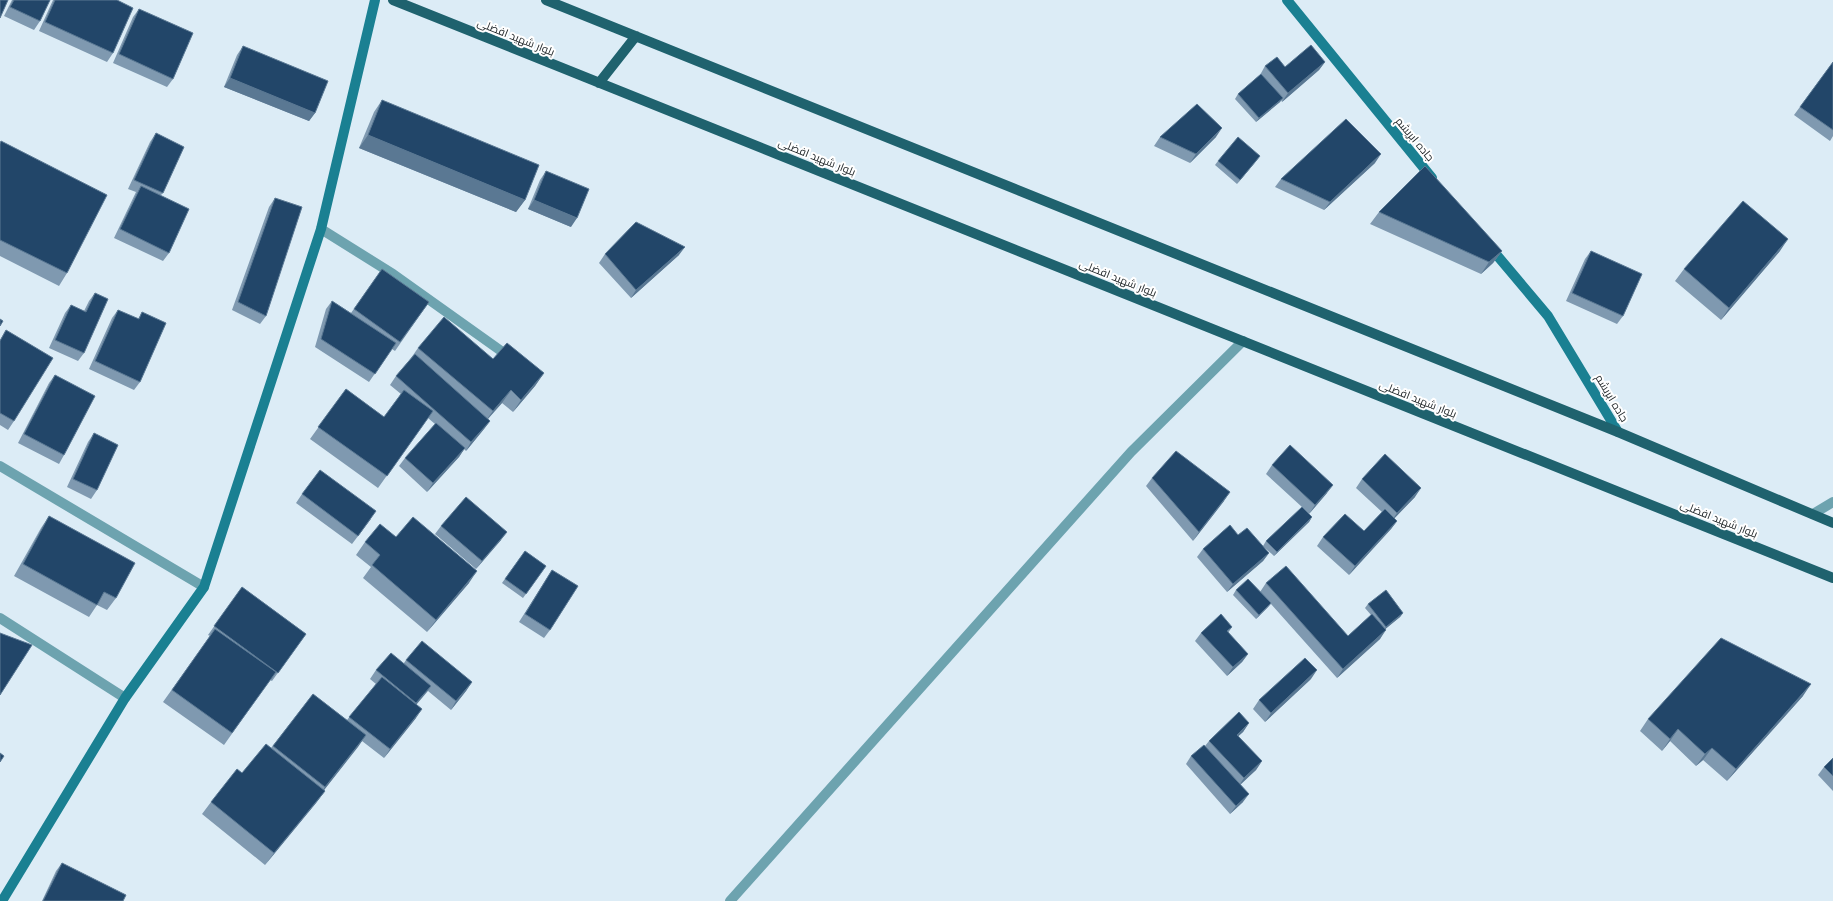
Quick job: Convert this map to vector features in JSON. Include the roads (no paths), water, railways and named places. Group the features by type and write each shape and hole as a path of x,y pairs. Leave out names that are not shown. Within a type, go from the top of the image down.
{"main road":[{"name":"بلوار شهید افضلی","path":"394,0 1833,578"},
{"path":"546,0 1618,432 1833,523"},
{"path":"599,83 636,36"}],"street":[{"path":"2,901 125,698 204,587 321,229 375,0"},
{"name":"جاده ابریشم","path":"1287,0 1438,184"},
{"path":"321,229 393,274 519,364"},
{"name":"جاده ابریشم","path":"1483,238 1548,316 1618,432"},
{"path":"730,901 1131,452 1243,341"},
{"path":"0,466 204,587"},
{"path":"1813,514 1833,502"},
{"path":"0,618 125,698"}]}
